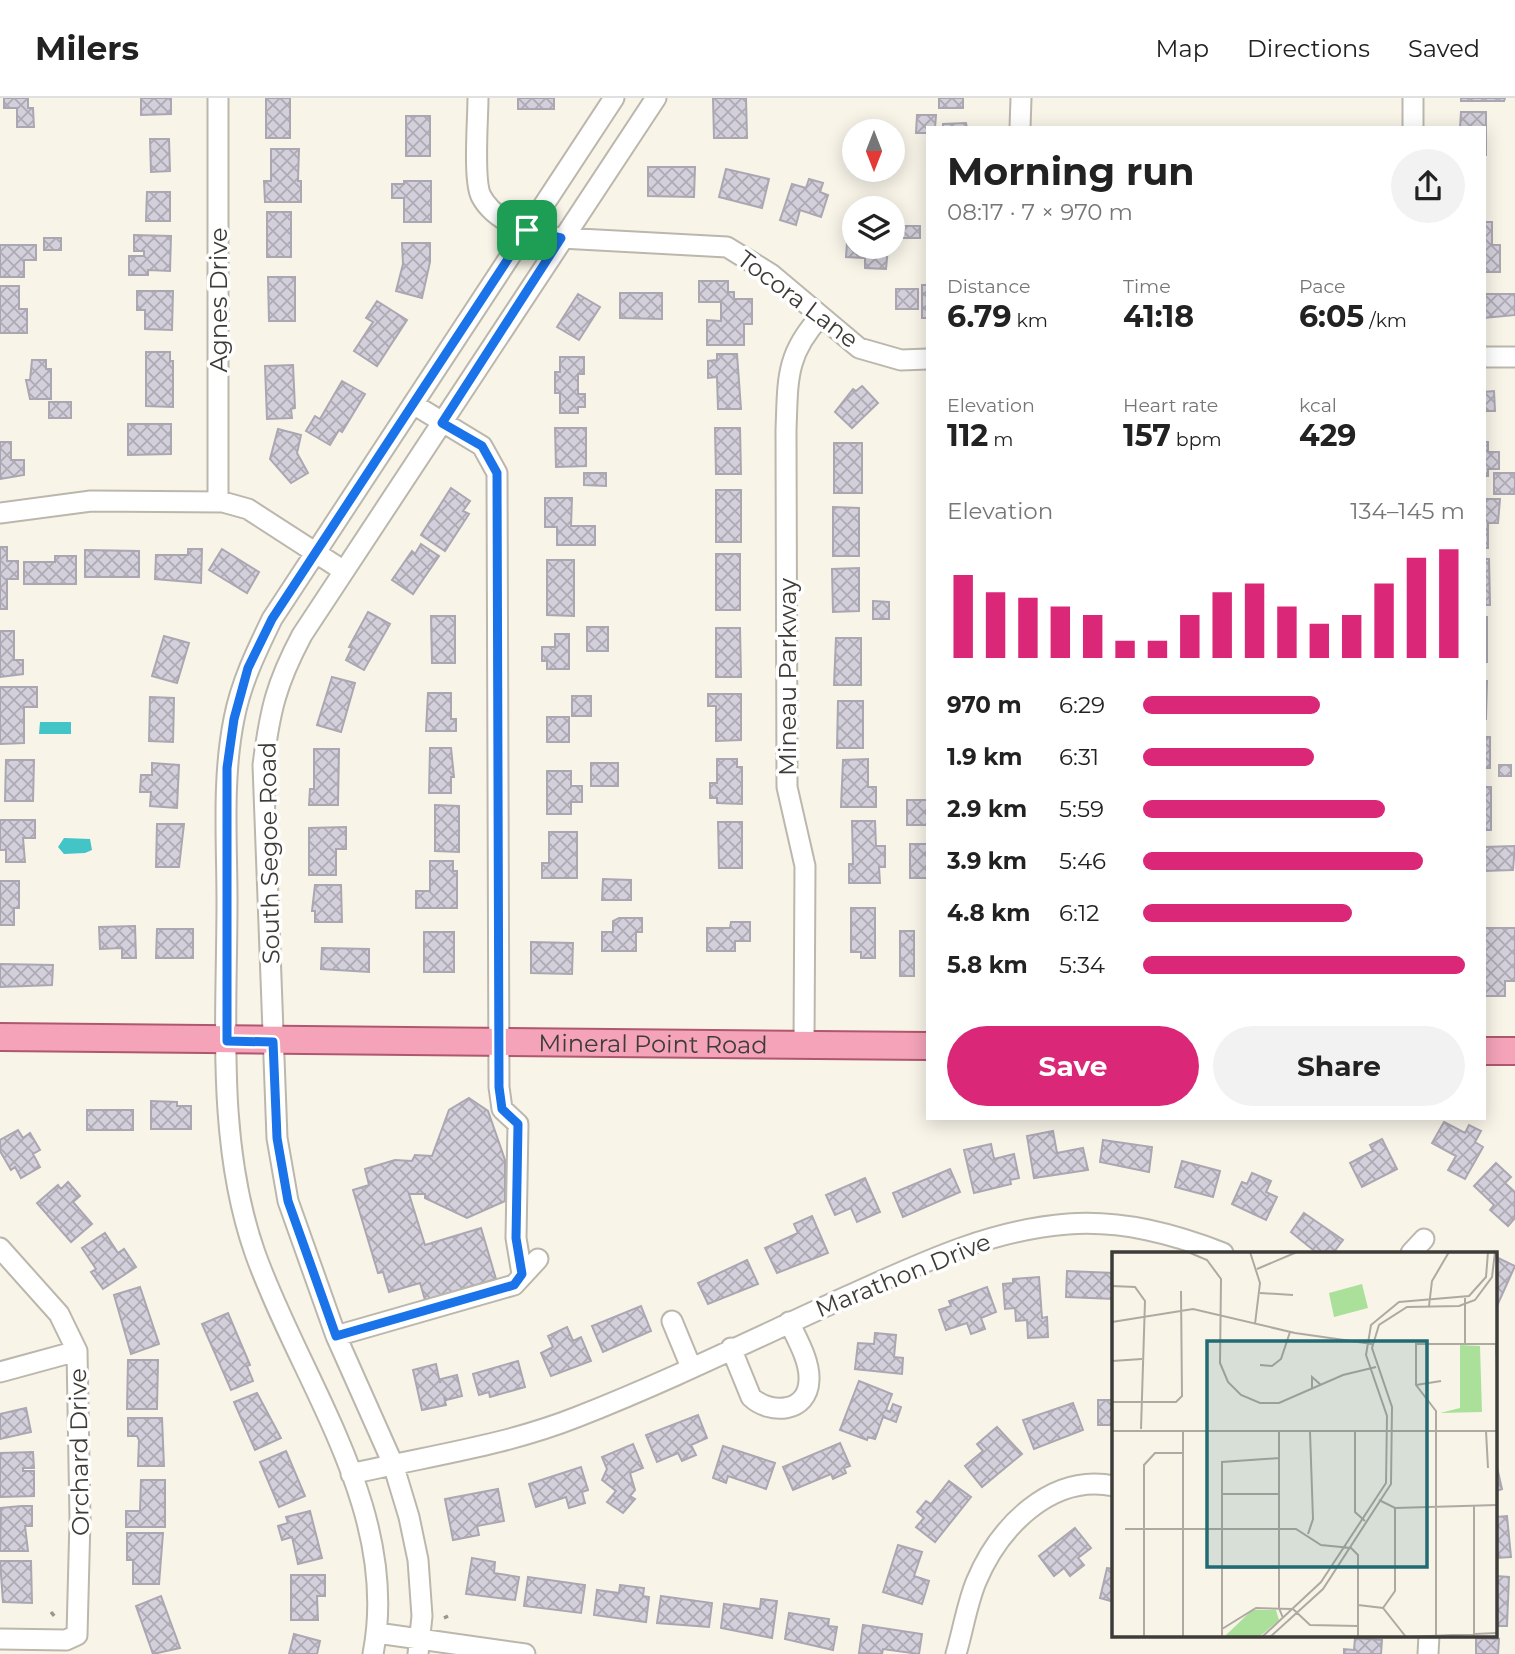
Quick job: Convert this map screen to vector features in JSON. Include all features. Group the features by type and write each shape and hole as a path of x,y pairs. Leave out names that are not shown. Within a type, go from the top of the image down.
{"main road":[{"name":"Mineral Point Road","path":"0,1037 273,1042 926,1046"},
{"path":"1486,1051 1515,1051"}],"street":[{"name":"Agnes Drive","path":"218,98 218,501"},
{"path":"478,98 478,181 481,196 508,221 543,235"},
{"name":"South Segoe Road","path":"419,1646 418,1560 393,1464 336,1336 288,1201 277,1138 263,765 270,716 280,678 302,635 442,423 614,98"},
{"name":"South Segoe Road","path":"373,1654 379,1609 368,1522 351,1474 256,1254 238,1198 231,1145 227,1041 227,768 234,719 248,668 272,619 413,404 543,235 656,98"},
{"path":"1020,126 1021,98"},
{"path":"1413,98 1413,126"},
{"name":"Tocora Lane","path":"543,235 727,247 771,274 859,348 901,360 926,359"},
{"name":"Mineau Parkway","path":"804,1044 805,866 787,787 786,429 789,372 802,337 820,317"},
{"path":"1486,357 1515,357"},
{"path":"413,404 482,446 497,473 498,1042 502,1109 518,1124 516,1238 522,1274"},
{"path":"0,513 91,501 218,501 248,509 344,571"},
{"name":"Marathon Drive","path":"351,1474 524,1437 577,1418 789,1322 971,1244 1020,1230 1070,1224 1111,1225 1177,1237 1220,1252"},
{"name":"Orchard Drive","path":"0,1248 59,1314 77,1351 80,1386 78,1635 73,1638 0,1639"},
{"path":"336,1336 514,1285 538,1259"},
{"path":"672,1321 691,1367"},
{"name":"Marathon Drive","path":"731,1348 751,1396 763,1406 787,1409 803,1399 810,1380 789,1322"},
{"path":"0,1371 77,1351"},
{"path":"956,1654 975,1584 988,1557 1005,1534 1043,1499 1069,1486 1095,1482 1112,1486"},
{"path":"377,1633 419,1646 525,1654"},
{"path":"1428,1654 1429,1636"}],"path":[{"path":"51,1612 56,1618"}],"water":[{"path":"40,722 71,722 71,734 39,734"},
{"path":"64,838 90,839 92,850 64,854 58,847"}],"building":[{"path":"4,98 28,98 28,108 33,108 34,127 17,127 17,108 4,108"},
{"path":"141,98 171,98 171,114 141,115"},
{"path":"266,98 290,98 290,138 266,138"},
{"path":"518,98 554,98 554,109 518,109"},
{"path":"713,98 746,98 747,138 714,138"},
{"path":"939,98 963,98 963,108 939,108"},
{"path":"1461,98 1505,98 1504,101 1461,101"},
{"path":"1461,112 1486,112 1486,126 1460,126"},
{"path":"917,115 936,115 935,126 926,126 926,133 916,133"},
{"path":"406,116 430,116 430,156 406,156"},
{"path":"966,123 967,126 943,126"},
{"path":"150,139 169,139 170,171 151,172"},
{"path":"271,149 299,149 298,181 301,181 301,202 265,202 264,181 271,181"},
{"path":"648,167 695,167 694,197 648,196"},
{"path":"726,169 769,179 762,208 719,197"},
{"path":"809,179 823,183 820,192 828,195 821,217 800,210 796,225 780,220 792,184 806,188"},
{"path":"404,181 431,181 431,222 404,222 404,198 392,198 392,184 404,184"},
{"path":"147,192 170,192 170,221 146,221"},
{"path":"267,212 291,212 291,257 267,257"},
{"path":"1486,222 1492,222 1492,245 1500,245 1500,272 1486,272"},
{"path":"905,226 920,226 920,238 905,238"},
{"path":"134,235 171,236 170,271 148,270 148,275 129,275 129,256 144,256 144,251 134,251"},
{"path":"44,238 61,238 61,250 44,250"},
{"path":"402,243 430,243 430,262 422,298 396,291 403,264"},
{"path":"0,245 36,245 36,260 24,260 24,277 0,277"},
{"path":"865,259 887,259 886,269 865,268"},
{"path":"268,277 295,277 295,321 269,321"},
{"path":"699,281 728,281 728,292 734,292 734,299 752,299 752,324 744,324 744,345 707,345 707,320 721,321 721,302 699,302"},
{"path":"922,285 926,285 926,318 922,318"},
{"path":"0,286 19,286 19,309 27,309 27,333 0,333"},
{"path":"896,289 918,289 918,309 896,309"},
{"path":"137,291 173,291 172,330 145,329 145,310 137,310"},
{"path":"620,293 662,293 662,319 620,318"},
{"path":"578,294 600,307 579,340 557,327"},
{"path":"1486,294 1515,294 1515,315 1486,318"},
{"path":"377,301 407,320 377,366 354,351 373,322 366,318"},
{"path":"146,352 170,352 170,361 173,361 173,407 146,406"},
{"path":"717,354 737,354 741,409 718,409 717,377 708,378 708,361 717,360"},
{"path":"560,357 584,357 584,374 578,374 578,394 585,394 585,407 578,407 578,413 560,413 560,393 555,393 555,372 560,372"},
{"path":"32,360 46,360 46,369 51,369 51,399 30,399 26,380 30,380"},
{"path":"293,365 295,408 291,409 292,418 267,419 265,366"},
{"path":"342,381 365,394 342,432 339,430 330,445 306,431 315,416 320,419"},
{"path":"862,386 878,403 852,428 835,412 853,389 856,391"},
{"path":"1494,391 1495,411 1486,411 1486,392"},
{"path":"49,402 71,402 71,418 49,418"},
{"path":"128,424 171,424 171,454 128,455"},
{"path":"555,428 586,428 586,466 556,467"},
{"path":"715,428 740,428 741,474 716,474"},
{"path":"278,429 301,435 297,453 308,473 291,483 270,459"},
{"path":"0,442 11,442 11,460 24,460 24,475 0,479"},
{"path":"1486,442 1488,452 1499,452 1499,469 1488,469 1488,476"},
{"path":"834,443 862,443 862,493 834,493"},
{"path":"584,473 606,473 606,486 584,485"},
{"path":"1494,473 1515,473 1515,494 1494,494"},
{"path":"451,488 470,501 463,511 469,514 445,551 421,535"},
{"path":"716,490 741,490 741,542 716,542"},
{"path":"545,498 572,498 571,526 595,526 595,545 557,545 557,527 545,527"},
{"path":"1486,499 1500,499 1498,523 1488,523 1488,548"},
{"path":"833,507 859,508 859,556 833,556"},
{"path":"421,544 439,556 413,594 392,580 412,551 415,554"},
{"path":"0,547 7,547 7,561 18,561 18,579 7,579 7,609 0,609"},
{"path":"188,549 202,549 201,583 155,579 156,555 188,555"},
{"path":"222,549 259,572 247,593 209,570"},
{"path":"85,550 139,551 139,577 85,577"},
{"path":"716,554 740,554 740,610 716,610"},
{"path":"55,556 76,556 76,584 24,584 24,562 55,562"},
{"path":"1486,559 1489,559 1490,605 1486,605"},
{"path":"547,560 574,560 574,616 547,615"},
{"path":"859,568 859,611 833,612 832,569"},
{"path":"873,601 889,602 889,619 873,619"},
{"path":"368,612 390,624 364,670 346,660 352,648 349,647"},
{"path":"431,616 455,616 455,663 432,663"},
{"path":"1486,617 1487,617 1486,662"},
{"path":"587,627 608,627 608,651 587,651"},
{"path":"716,628 740,628 741,677 716,677"},
{"path":"0,631 14,631 14,660 23,660 23,674 0,677"},
{"path":"555,634 569,634 569,669 547,669 547,661 542,661 542,647 555,647"},
{"path":"164,636 189,643 177,683 152,676"},
{"path":"836,638 861,638 861,685 834,685"},
{"path":"332,677 355,683 341,732 317,725"},
{"path":"0,687 37,687 37,707 24,707 24,743 0,744"},
{"path":"428,693 451,693 451,719 456,719 456,731 426,731"},
{"path":"708,694 741,694 741,740 716,741 716,706 708,706"},
{"path":"572,696 591,696 591,716 572,716"},
{"path":"150,697 174,698 173,742 149,741"},
{"path":"838,701 863,701 863,748 837,748"},
{"path":"547,717 569,717 569,742 547,742"},
{"path":"1486,737 1490,737 1490,768 1486,768"},
{"path":"430,748 451,748 454,777 451,777 451,793 429,793"},
{"path":"314,749 339,749 338,805 309,805 310,789 314,789"},
{"path":"717,759 737,759 737,767 742,767 742,804 717,803 717,798 710,798 710,783 717,783"},
{"path":"868,759 868,787 876,787 876,807 841,807 843,760"},
{"path":"6,760 34,760 33,801 5,801"},
{"path":"152,763 179,765 177,808 150,806 151,792 140,792 141,775 152,775"},
{"path":"591,763 618,763 618,786 591,786"},
{"path":"1499,765 1511,765 1511,776 1499,776"},
{"path":"547,771 571,771 571,786 582,786 582,802 571,802 571,814 547,814"},
{"path":"1486,787 1491,787 1491,830 1486,830"},
{"path":"907,800 926,800 926,825 907,825"},
{"path":"435,805 459,806 459,852 435,851"},
{"path":"0,820 35,820 35,838 23,838 25,862 6,862 6,850 0,850"},
{"path":"852,821 875,821 876,846 885,846 885,867 879,867 880,883 849,883 849,864 853,864"},
{"path":"718,822 742,822 742,868 719,868"},
{"path":"157,824 184,824 179,867 156,867"},
{"path":"346,827 346,849 336,849 336,875 309,875 309,828"},
{"path":"549,832 577,832 577,878 542,878 542,863 549,863"},
{"path":"910,844 926,844 926,878 910,878"},
{"path":"1515,846 1513,870 1486,871 1486,847"},
{"path":"430,861 453,861 453,871 457,871 457,908 416,908 416,891 430,891"},
{"path":"603,879 631,880 631,900 602,900"},
{"path":"0,881 19,881 19,908 14,908 14,925 0,925"},
{"path":"315,885 341,885 342,922 315,922 315,911 312,911"},
{"path":"851,908 875,908 875,958 861,958 861,952 851,952"},
{"path":"619,918 642,918 642,932 636,932 636,951 602,951 602,932 613,932 613,921"},
{"path":"731,922 750,922 750,941 735,941 735,951 707,951 707,928 730,928"},
{"path":"135,926 136,958 122,958 122,948 100,949 99,927"},
{"path":"1486,928 1515,928 1515,981 1505,981 1505,996 1486,996"},
{"path":"157,929 193,929 193,958 156,958"},
{"path":"900,931 914,931 914,976 900,976"},
{"path":"424,932 454,932 454,972 424,972"},
{"path":"531,942 573,943 572,974 531,973"},
{"path":"322,948 369,949 369,972 321,969"},
{"path":"0,964 53,965 52,985 0,987"},
{"path":"469,1098 488,1111 505,1160 505,1201 467,1218 425,1198 425,1194 409,1194 425,1245 481,1228 496,1279 425,1300 420,1283 389,1292 383,1272 378,1273 353,1190 369,1185 365,1169 395,1160 412,1161 415,1155 432,1156 449,1110"},
{"path":"151,1101 177,1102 177,1106 191,1106 191,1129 151,1129"},
{"path":"87,1110 133,1110 133,1130 87,1130"},
{"path":"1444,1122 1465,1133 1469,1125 1481,1131 1475,1142 1483,1147 1465,1179 1448,1170 1456,1156 1432,1143"},
{"path":"18,1130 23,1138 30,1133 40,1150 33,1154 40,1167 21,1178 15,1167 11,1170 0,1151 0,1140"},
{"path":"1053,1131 1057,1153 1083,1148 1088,1170 1034,1178 1027,1136"},
{"path":"1382,1139 1397,1169 1362,1187 1350,1163 1373,1151 1370,1145"},
{"path":"1103,1140 1152,1147 1149,1172 1100,1162"},
{"path":"991,1144 994,1159 1014,1154 1019,1178 1010,1180 1011,1184 974,1193 964,1150"},
{"path":"1182,1161 1220,1171 1213,1197 1175,1187"},
{"path":"1496,1163 1511,1177 1505,1183 1515,1192 1515,1218 1508,1226 1490,1210 1494,1205 1474,1186"},
{"path":"950,1169 960,1192 903,1217 893,1193"},
{"path":"1252,1173 1271,1181 1266,1192 1277,1197 1266,1220 1232,1204 1242,1182 1247,1184"},
{"path":"865,1178 880,1212 857,1222 851,1208 835,1215 826,1195"},
{"path":"68,1182 80,1196 73,1202 92,1224 71,1242 37,1203 58,1185 61,1189"},
{"path":"1304,1213 1343,1240 1334,1252 1316,1252 1291,1232"},
{"path":"812,1216 828,1253 777,1273 765,1248 798,1233 794,1224"},
{"path":"105,1233 118,1253 124,1249 136,1267 103,1289 91,1272 96,1269 82,1248"},
{"path":"1498,1258 1515,1266 1498,1304"},
{"path":"747,1260 758,1284 708,1304 698,1283"},
{"path":"1067,1271 1112,1273 1112,1299 1066,1297"},
{"path":"1039,1277 1042,1318 1047,1317 1048,1337 1028,1338 1027,1320 1016,1321 1015,1308 1005,1309 1003,1284 1013,1283 1013,1279"},
{"path":"140,1287 159,1344 131,1354 114,1295"},
{"path":"987,1287 996,1312 981,1318 985,1329 971,1334 967,1323 946,1330 939,1310 951,1306 949,1301"},
{"path":"641,1306 651,1331 603,1352 592,1326"},
{"path":"228,1313 250,1365 247,1366 253,1381 231,1390 202,1324"},
{"path":"567,1327 573,1341 581,1337 591,1361 551,1376 541,1353 553,1347 548,1336"},
{"path":"875,1333 896,1335 894,1357 903,1358 902,1374 855,1369 858,1343 874,1344"},
{"path":"128,1360 158,1360 157,1409 127,1409"},
{"path":"518,1361 525,1387 490,1397 489,1392 479,1395 473,1374"},
{"path":"436,1364 440,1383 441,1379 457,1375 462,1396 446,1400 444,1397 446,1405 422,1410 413,1370"},
{"path":"859,1381 892,1394 886,1410 890,1412 893,1404 901,1407 896,1422 883,1417 875,1439 868,1437 867,1440 840,1430"},
{"path":"257,1393 281,1438 255,1450 234,1402"},
{"path":"1098,1400 1112,1400 1112,1425 1098,1425"},
{"path":"1073,1403 1083,1430 1034,1449 1023,1420"},
{"path":"26,1408 31,1432 0,1439 0,1414"},
{"path":"698,1415 707,1438 691,1445 696,1455 682,1461 678,1453 657,1462 646,1435"},
{"path":"128,1418 162,1418 164,1466 138,1466 139,1440 137,1436 128,1436"},
{"path":"997,1427 1022,1454 982,1487 965,1466 983,1451 977,1444"},
{"path":"840,1443 850,1466 844,1468 846,1473 833,1479 831,1474 793,1490 783,1467"},
{"path":"633,1444 643,1468 630,1473 635,1490 630,1496 635,1499 623,1513 607,1502 616,1491 602,1480 607,1469 602,1457"},
{"path":"723,1446 775,1463 766,1489 728,1476 726,1483 713,1478"},
{"path":"286,1451 305,1496 279,1507 260,1462"},
{"path":"33,1452 34,1468 23,1468 23,1471 34,1471 34,1496 0,1497 0,1453"},
{"path":"581,1467 588,1490 582,1492 585,1503 569,1508 566,1497 536,1507 529,1484"},
{"path":"1498,1472 1502,1489 1498,1490"},
{"path":"141,1480 165,1480 165,1527 126,1527 126,1511 140,1511"},
{"path":"949,1481 971,1497 935,1542 916,1527 924,1518 917,1512 926,1501 931,1504"},
{"path":"498,1489 504,1521 477,1526 479,1535 453,1540 445,1499"},
{"path":"32,1506 32,1526 25,1526 28,1551 0,1551 1,1508"},
{"path":"310,1511 322,1558 298,1564 292,1537 282,1540 278,1526 288,1523 286,1517"},
{"path":"1507,1516 1511,1557 1498,1558 1498,1517"},
{"path":"1075,1528 1091,1548 1078,1558 1084,1565 1070,1576 1064,1568 1054,1576 1039,1556"},
{"path":"127,1533 163,1533 159,1584 133,1584 133,1560 127,1560"},
{"path":"898,1545 922,1552 914,1576 929,1581 922,1604 883,1592"},
{"path":"472,1558 495,1562 494,1573 519,1577 515,1600 466,1594"},
{"path":"0,1561 31,1561 32,1603 3,1602"},
{"path":"1107,1568 1112,1569 1112,1601 1100,1598"},
{"path":"291,1575 325,1575 325,1596 317,1596 318,1620 291,1620"},
{"path":"1498,1576 1509,1577 1507,1626 1498,1626"},
{"path":"528,1577 585,1585 581,1613 524,1606"},
{"path":"620,1585 644,1588 643,1596 649,1597 646,1622 594,1615 597,1590 619,1593"},
{"path":"161,1596 180,1648 153,1654 136,1606"},
{"path":"661,1596 712,1603 709,1627 657,1623"},
{"path":"761,1599 777,1601 772,1638 721,1628 724,1604 760,1609"},
{"path":"789,1613 829,1619 828,1626 837,1627 833,1650 785,1639"},
{"path":"863,1625 922,1634 919,1654 883,1649 882,1654 859,1653"},
{"path":"294,1634 320,1641 317,1654 289,1654"},
{"path":"1355,1638 1382,1640 1381,1654 1344,1654 1344,1649 1354,1650"},
{"path":"1476,1638 1499,1639 1498,1654 1476,1654"}],"route":[{"path":"527,230 542,236 561,238 442,423 482,446 491,457 497,473 500,678 499,1087 502,1109 518,1124 516,1238 522,1274 514,1285 336,1336 288,1201 277,1138 273,1042 227,1041 227,768 234,719 248,668 272,619 527,230"}]}
